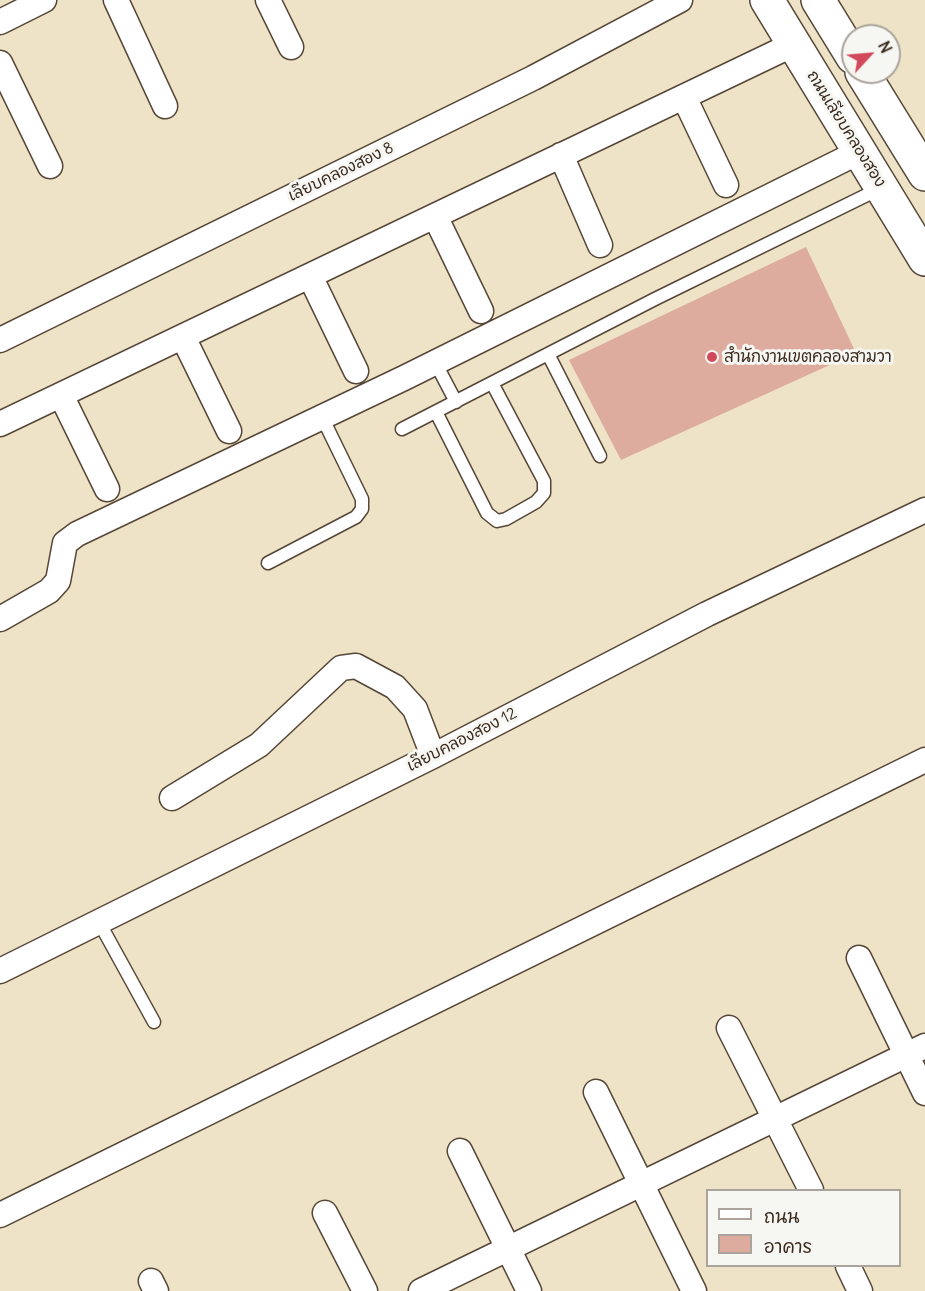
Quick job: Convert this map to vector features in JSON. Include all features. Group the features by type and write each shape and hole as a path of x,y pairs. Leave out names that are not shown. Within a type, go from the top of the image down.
{"main road":[{"name":"ถนนเลียบคลองสอง","path":"766,0 925,259"},
{"path":"818,0 841,37"},
{"path":"869,84 925,174"}],"street":[{"path":"0,22 44,0"},
{"path":"116,0 165,106"},
{"path":"268,0 291,47"},
{"name":"เลียบคลองสอง 8","path":"0,340 533,78 680,0"},
{"path":"0,424 794,44"},
{"path":"0,63 50,166"},
{"path":"684,97 726,185"},
{"path":"0,619 49,591 58,581 65,543 77,534 435,362 860,152"},
{"path":"561,155 600,245"},
{"path":"435,216 482,311"},
{"path":"310,276 356,371"},
{"path":"183,337 229,431"},
{"path":"61,394 107,489"},
{"name":"เลียบคลองสอง 12","path":"0,971 433,756 707,614 925,510"},
{"path":"172,798 260,745 341,668 356,666 395,687 415,709 433,756"},
{"path":"0,1215 925,760"},
{"path":"859,958 915,1050 925,1093"},
{"path":"729,1028 810,1189"},
{"path":"421,1291 915,1050"},
{"path":"596,1092 694,1291"},
{"path":"460,1151 529,1291"},
{"path":"325,1213 365,1291"},
{"path":"849,1267 861,1291"}],"lane":[{"path":"402,429 665,294 882,188"},
{"path":"548,354 600,456"},
{"path":"435,362 456,402"},
{"path":"436,412 487,513 496,521 506,519 536,502 544,493 544,481 492,383"},
{"path":"268,563 356,517 362,509 363,499 322,417"},
{"path":"99,922 154,1022"}],"building":[{"name":"สำนักงานเขตคลองสามวา","path":"806,247 856,353 621,460 569,360"}],"place":[{"name":"สำนักงานเขตคลองสามวา","path":"712,357"}]}
